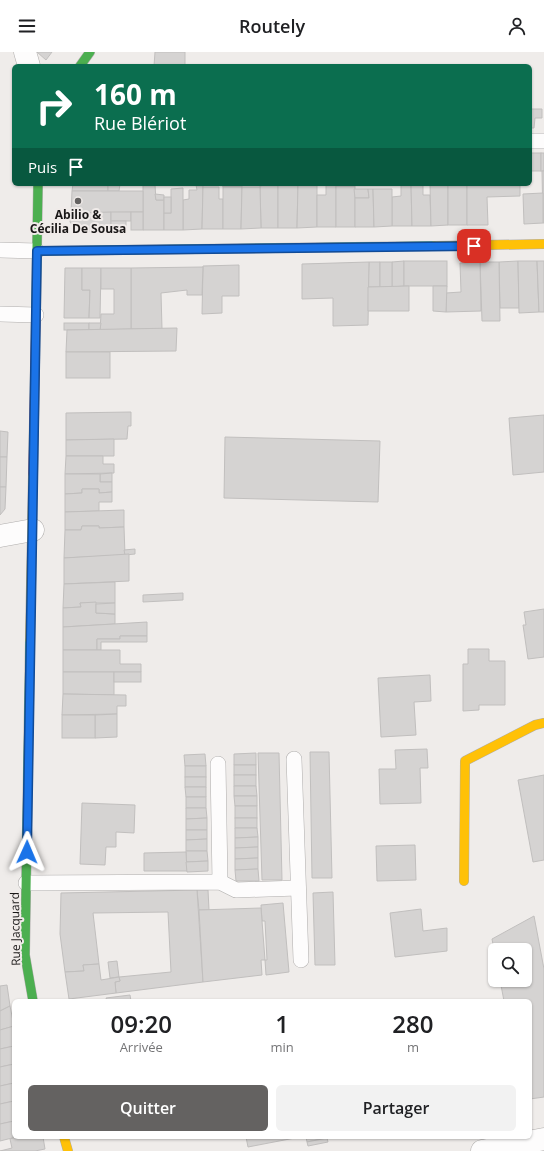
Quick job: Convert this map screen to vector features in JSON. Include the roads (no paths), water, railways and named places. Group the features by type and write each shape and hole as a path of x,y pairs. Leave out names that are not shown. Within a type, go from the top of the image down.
{"street":[{"path":"25,52 28,64"},
{"path":"81,64 90,52"},
{"name":"Rue Jacquard","path":"33,999 25,955 38,186"},
{"path":"37,251 544,244"},
{"path":"0,536 33,530"},
{"path":"464,881 465,761 535,725 544,723"},
{"path":"65,1139 68,1151"},
{"path":"482,1151 544,1140"}],"lane":[{"path":"532,141 544,141"},
{"path":"0,250 37,251"},
{"path":"0,314 36,315"},
{"path":"294,759 300,960"},
{"path":"218,764 220,882"},
{"path":"26,883 220,882 236,890 298,888"}],"place":[{"name":"Abilio & Cécilia De Sousa","path":"78,201"}]}
